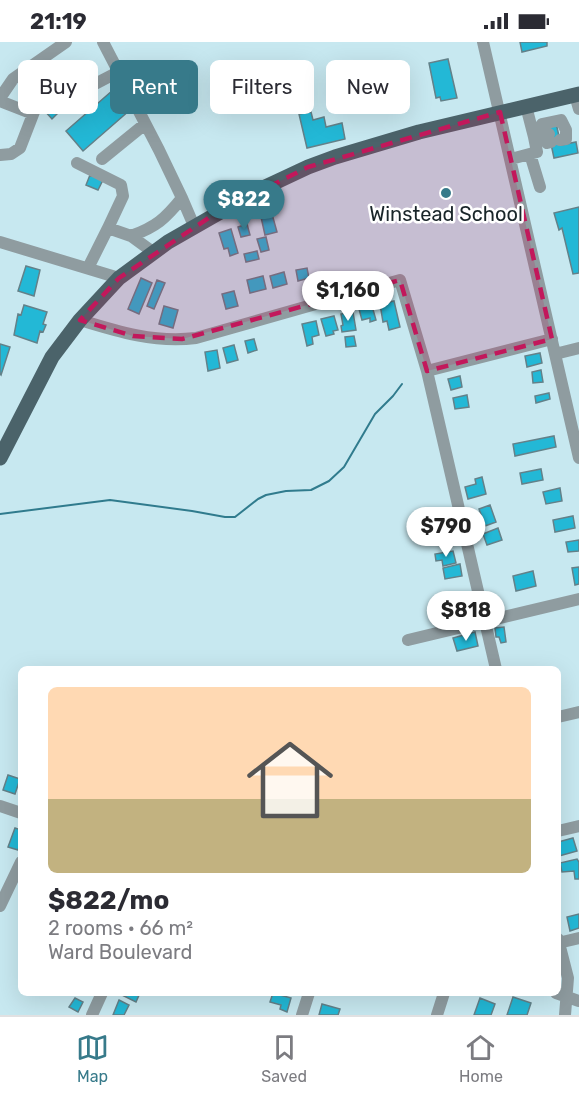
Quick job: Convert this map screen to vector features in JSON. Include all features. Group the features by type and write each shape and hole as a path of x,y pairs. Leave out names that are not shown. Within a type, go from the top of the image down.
{"main road":[{"path":"0,458 5,434 52,357 80,320 119,278 153,252 194,226 257,191 326,160 419,132 500,112 578,99"}],"street":[{"path":"18,108 0,100 13,79 66,42"},
{"path":"103,42 112,60"},
{"path":"483,42 579,458"},
{"path":"511,159 537,152 555,135 526,106"},
{"path":"0,155 11,154 20,148 33,114"},
{"path":"140,114 194,226"},
{"path":"102,159 145,124"},
{"path":"530,154 540,187"},
{"path":"77,164 121,185 123,196 88,268"},
{"path":"131,236 150,229 165,219 182,198"},
{"path":"108,228 131,236 153,252"},
{"path":"0,243 119,278"},
{"path":"80,320 133,336 196,338 400,280 427,370 495,666"},
{"path":"427,370 552,339"},
{"path":"555,354 579,348"},
{"path":"408,639 579,598"},
{"path":"561,716 579,712"},
{"path":"0,806 18,812"},
{"path":"561,830 579,826"},
{"path":"0,906 18,868"},
{"path":"561,941 579,938"},
{"path":"561,953 568,978 565,1015"},
{"path":"92,1015 101,996"},
{"path":"302,1015 308,996"},
{"path":"437,1015 443,996"}],"highlighted area":[{"path":"500,112 552,339 427,371 400,280 182,339 133,336 80,320 119,278 213,215 308,167"}],"building":[{"path":"520,42 547,42 547,46 522,52"},
{"path":"448,59 457,98 441,101 440,97 436,98 429,63"},
{"path":"110,93 110,114 125,114 83,151 66,131 85,114 98,114 98,103"},
{"path":"48,114 57,114 52,119"},
{"path":"299,114 312,114 313,120 324,117 326,127 342,123 345,139 307,148"},
{"path":"556,123 561,145 576,142 578,153 554,158 547,125"},
{"path":"90,175 103,180 98,190 86,185"},
{"path":"579,207 579,273 573,274 562,228 559,230 554,213"},
{"path":"272,214 277,232 265,235 261,217"},
{"path":"247,224 250,235 241,237 238,227"},
{"path":"231,229 238,253 230,256 228,248 224,249 219,233"},
{"path":"266,237 269,250 261,252 257,239"},
{"path":"257,251 259,259 246,262 244,254"},
{"path":"26,266 40,270 34,296 18,291"},
{"path":"307,268 309,278 298,281 296,270"},
{"path":"284,272 287,284 273,288 270,276"},
{"path":"263,276 266,289 250,293 247,280"},
{"path":"141,278 152,283 139,314 128,309"},
{"path":"157,280 165,283 154,309 147,306"},
{"path":"234,291 238,306 226,309 222,294"},
{"path":"394,301 400,327 389,330 387,321 383,322 380,304"},
{"path":"24,305 47,312 43,324 46,325 43,332 40,331 37,343 14,335 18,314 21,315"},
{"path":"164,306 178,310 173,328 159,324"},
{"path":"372,306 376,320 370,322 370,318 362,320 359,309"},
{"path":"353,312 356,330 342,332 341,314"},
{"path":"334,316 338,330 326,336 321,319"},
{"path":"316,321 319,335 312,337 313,344 307,346 302,324"},
{"path":"354,336 356,346 346,347 345,337"},
{"path":"254,339 257,350 248,353 245,341"},
{"path":"0,344 10,347 1,375 0,374"},
{"path":"234,345 238,360 227,363 223,348"},
{"path":"217,350 220,368 208,371 205,352"},
{"path":"540,353 542,363 527,367 525,356"},
{"path":"541,370 543,382 533,383 532,372"},
{"path":"460,376 462,387 451,390 448,379"},
{"path":"549,393 550,399 536,403 535,396"},
{"path":"467,395 469,407 455,409 453,398"},
{"path":"554,436 556,447 515,456 513,444"},
{"path":"541,469 543,480 522,484 520,473"},
{"path":"482,477 486,494 468,499 465,487 476,484 475,479"},
{"path":"560,488 562,501 546,504 543,492"},
{"path":"490,505 496,522 485,526 479,509"},
{"path":"441,513 445,524 428,529 425,518"},
{"path":"573,516 575,528 555,532 553,520"},
{"path":"498,528 502,540 487,545 483,534"},
{"path":"446,530 448,541 441,543 440,539 434,540 433,533"},
{"path":"579,540 579,551 568,552 566,542"},
{"path":"453,551 456,563 443,566 442,560 436,561 435,554"},
{"path":"460,564 462,576 445,579 443,568"},
{"path":"579,567 579,584 575,585 572,568"},
{"path":"533,571 536,586 516,591 513,576"},
{"path":"504,627 506,642 501,643 499,637 496,637 495,628"},
{"path":"475,632 478,646 457,651 453,638"},
{"path":"8,775 18,778 15,794 3,790"},
{"path":"15,828 18,829 18,850 8,847"},
{"path":"573,838 577,851 561,855 561,841"},
{"path":"577,859 579,879 575,879 574,871 562,872 561,863"},
{"path":"579,914 579,928 570,931 567,917"},
{"path":"124,996 139,996 136,1002"},
{"path":"272,996 291,998 287,1012 280,1009 281,1005 270,1002"},
{"path":"513,997 531,1003 527,1015 507,1015"},
{"path":"75,998 83,1002 78,1012 69,1007"},
{"path":"480,998 495,1004 491,1015 474,1015"},
{"path":"119,1000 129,1005 124,1015 113,1015"},
{"path":"322,1004 340,1009 338,1015 319,1015"}],"waterway":[{"path":"0,514 110,500 235,517 266,495 311,490 329,481 344,467 375,414 402,384"}],"place":[{"name":"Winstead School","path":"446,193"}]}
